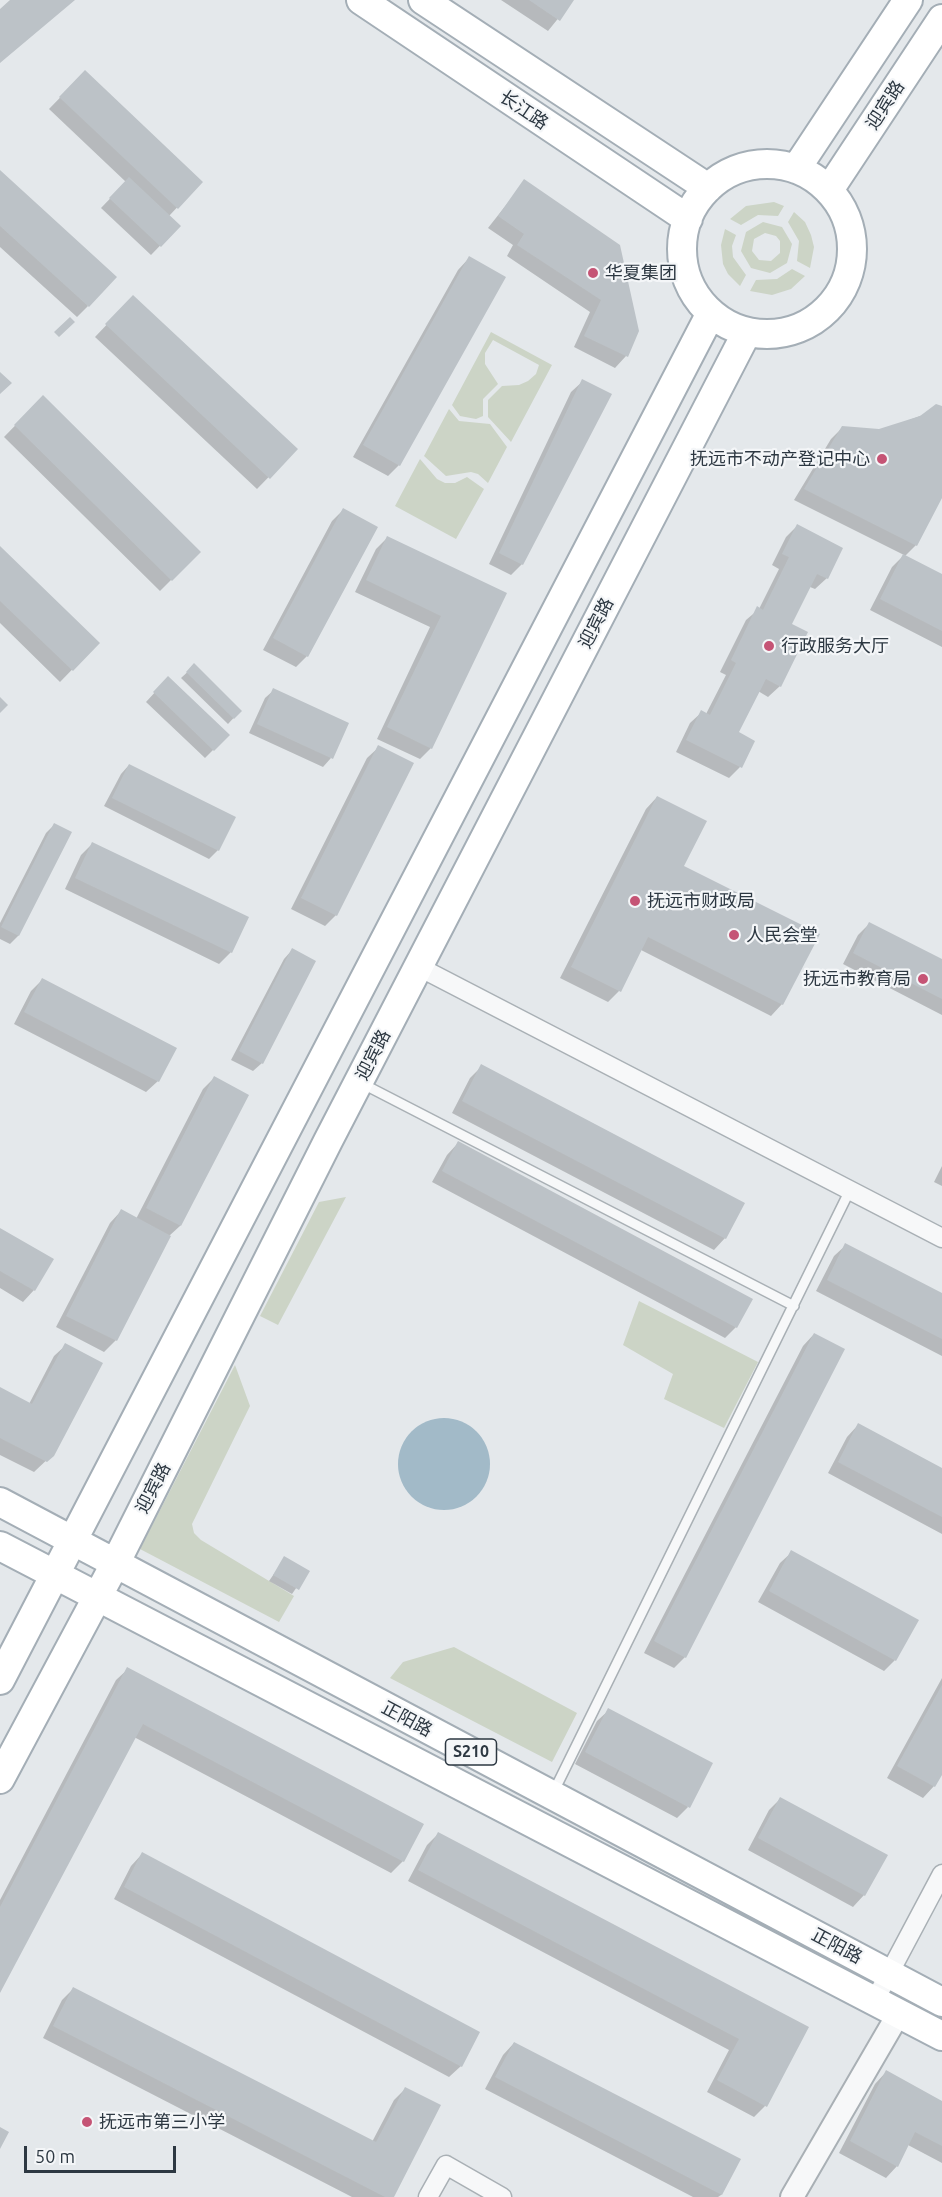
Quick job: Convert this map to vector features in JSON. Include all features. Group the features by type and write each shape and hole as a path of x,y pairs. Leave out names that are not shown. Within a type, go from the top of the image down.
{"main road":[{"name":"长江路","path":"361,0 688,219"},
{"name":"长江路","path":"423,0 708,188"},
{"path":"796,169 908,0"},
{"name":"迎宾路","path":"829,190 942,19"},
{"path":"758,165 796,169 814,178 829,190 844,214 852,240 850,268 840,294 826,311 809,323 779,333 747,332 728,325 711,313 698,298 688,280 683,260 682,239 688,219 708,188 723,177 758,165"},
{"path":"0,1680 74,1542 711,313"},
{"name":"迎宾路","path":"0,1779 115,1564 359,1082 747,332"},
{"name":"正阳路","path":"0,1502 942,2002"},
{"name":"正阳路","path":"0,1546 942,2036"}],"street":[{"path":"419,967 942,1238"},
{"path":"792,2197 887,2006 888,1974 942,1874"},
{"path":"428,2197 446,2165 502,2197"}],"lane":[{"path":"359,1082 794,1306"},
{"path":"551,1796 850,1190"}],"shaded area":[{"path":"774,202 784,206 778,216 758,215 741,225 730,219 746,206"},
{"path":"794,212 805,222 811,235 814,247 810,268 797,261 799,241 788,222"},
{"path":"763,222 782,227 792,244 787,263 770,273 751,268 741,251 746,232","holes":["765,233 776,236 780,241 780,253 771,261 759,260 752,251 754,239"]},
{"path":"725,229 736,235 732,246 733,257 746,275 740,286 728,274 723,264 721,245"},
{"path":"792,269 805,276 791,289 772,295 750,291 756,280 777,279"},
{"path":"491,332 552,365 511,442 488,417 488,400 502,386 519,385 528,381 536,374 539,365 493,340 485,353 485,364 498,384 483,399 483,416 476,419 460,416 452,405"},
{"path":"449,409 459,421 490,424 507,447 488,483 478,474 471,472 446,476 424,456"},
{"path":"420,459 437,479 445,483 455,483 467,477 484,489 456,539 395,506"},
{"path":"346,1197 278,1325 260,1316 319,1202"},
{"path":"639,1301 758,1362 724,1428 664,1399 673,1374 623,1345"},
{"path":"235,1365 250,1406 192,1524 194,1533 201,1540 294,1596 279,1622 140,1549"},
{"path":"454,1647 577,1713 552,1762 390,1678 403,1662"}],"water":[{"path":"444,1418 462,1422 476,1432 486,1446 490,1464 486,1482 476,1496 462,1506 444,1510 426,1506 412,1496 402,1482 398,1464 402,1446 412,1432 426,1422"}],"building":[{"path":"10,0 75,0 0,63 0,9"},
{"path":"529,0 574,0 560,21"},
{"path":"85,70 203,182 178,209 59,97"},
{"path":"0,170 117,277 89,307 0,226"},
{"path":"129,177 181,226 161,247 109,198"},
{"name":"华夏集团","path":"524,179 620,245 639,331 628,357 584,336 601,300 517,245 524,234 498,216"},
{"path":"469,256 506,277 400,466 363,445"},
{"path":"133,295 298,449 270,479 105,324"},
{"path":"70,317 75,322 59,337 54,332"},
{"path":"0,372 12,383 0,394"},
{"path":"582,379 612,394 523,565 499,553"},
{"path":"43,395 201,552 172,581 14,425"},
{"name":"抚远市不动产登记中心","path":"936,404 942,406 942,498 917,546 804,489 842,426 879,429 920,416"},
{"path":"343,508 378,527 308,657 273,638"},
{"name":"行政服务大厅","path":"797,524 843,548 828,579 817,574 792,624 808,632 781,687 766,679 739,732 755,741 742,768 686,740 701,710 710,715 736,663 731,660 757,606 763,610 789,557 782,554"},
{"path":"387,536 507,593 432,749 387,727 441,616 366,580"},
{"path":"0,546 100,643 73,671 0,601"},
{"path":"903,554 942,574 942,631 880,599"},
{"path":"194,663 242,711 234,719 186,672"},
{"path":"168,676 230,735 214,751 153,692"},
{"path":"273,688 349,723 333,759 257,724"},
{"path":"0,697 8,705 0,713"},
{"path":"378,745 414,763 337,916 301,898"},
{"path":"129,764 236,817 219,851 112,798"},
{"path":"657,796 707,821 684,866 820,934 783,1005 648,937 621,992 571,967"},
{"path":"54,823 72,832 19,936 1,927"},
{"path":"92,842 249,917 232,953 75,878"},
{"name":"抚远市教育局","path":"869,922 942,959 942,999 853,953"},
{"path":"292,948 316,961 263,1064 239,1051"},
{"path":"42,978 177,1048 159,1082 24,1012"},
{"path":"481,1064 745,1203 726,1239 462,1101"},
{"path":"214,1076 249,1095 181,1226 146,1208"},
{"path":"458,1141 753,1299 737,1328 442,1171"},
{"path":"121,1209 171,1236 117,1341 66,1316"},
{"path":"0,1228 54,1259 35,1291 0,1271"},
{"path":"845,1243 942,1293 942,1339 827,1280"},
{"path":"814,1333 845,1349 686,1658 654,1641"},
{"path":"65,1343 103,1363 54,1456 47,1462 0,1438 0,1387 32,1404"},
{"path":"858,1423 942,1468 942,1517 838,1462"},
{"path":"791,1550 919,1620 896,1661 769,1591"},
{"path":"284,1556 310,1571 299,1590 273,1575"},
{"path":"127,1667 424,1824 404,1862 143,1724 0,1993 0,1907"},
{"path":"942,1685 942,1775 935,1787 897,1766"},
{"path":"608,1708 713,1763 690,1808 585,1752"},
{"path":"780,1797 888,1855 865,1896 758,1838"},
{"path":"438,1832 809,2027 767,2107 717,2080 739,2039 418,1870"},
{"path":"142,1852 480,2032 462,2067 124,1887"},
{"path":"73,1987 376,2142 405,2087 441,2105 394,2197 385,2197 53,2026"},
{"path":"514,2042 741,2159 722,2195 495,2077"},
{"path":"886,2070 942,2101 942,2146 915,2132 898,2167 850,2141"},
{"path":"0,2127 9,2132 0,2149"}],"place":[{"name":"华夏集团","path":"593,273"},
{"name":"抚远市不动产登记中心","path":"882,459"},
{"name":"行政服务大厅","path":"769,646"},
{"name":"抚远市财政局","path":"635,901"},
{"name":"人民会堂","path":"734,935"},
{"name":"抚远市教育局","path":"923,979"},
{"name":"抚远市第三小学","path":"87,2122"}]}
